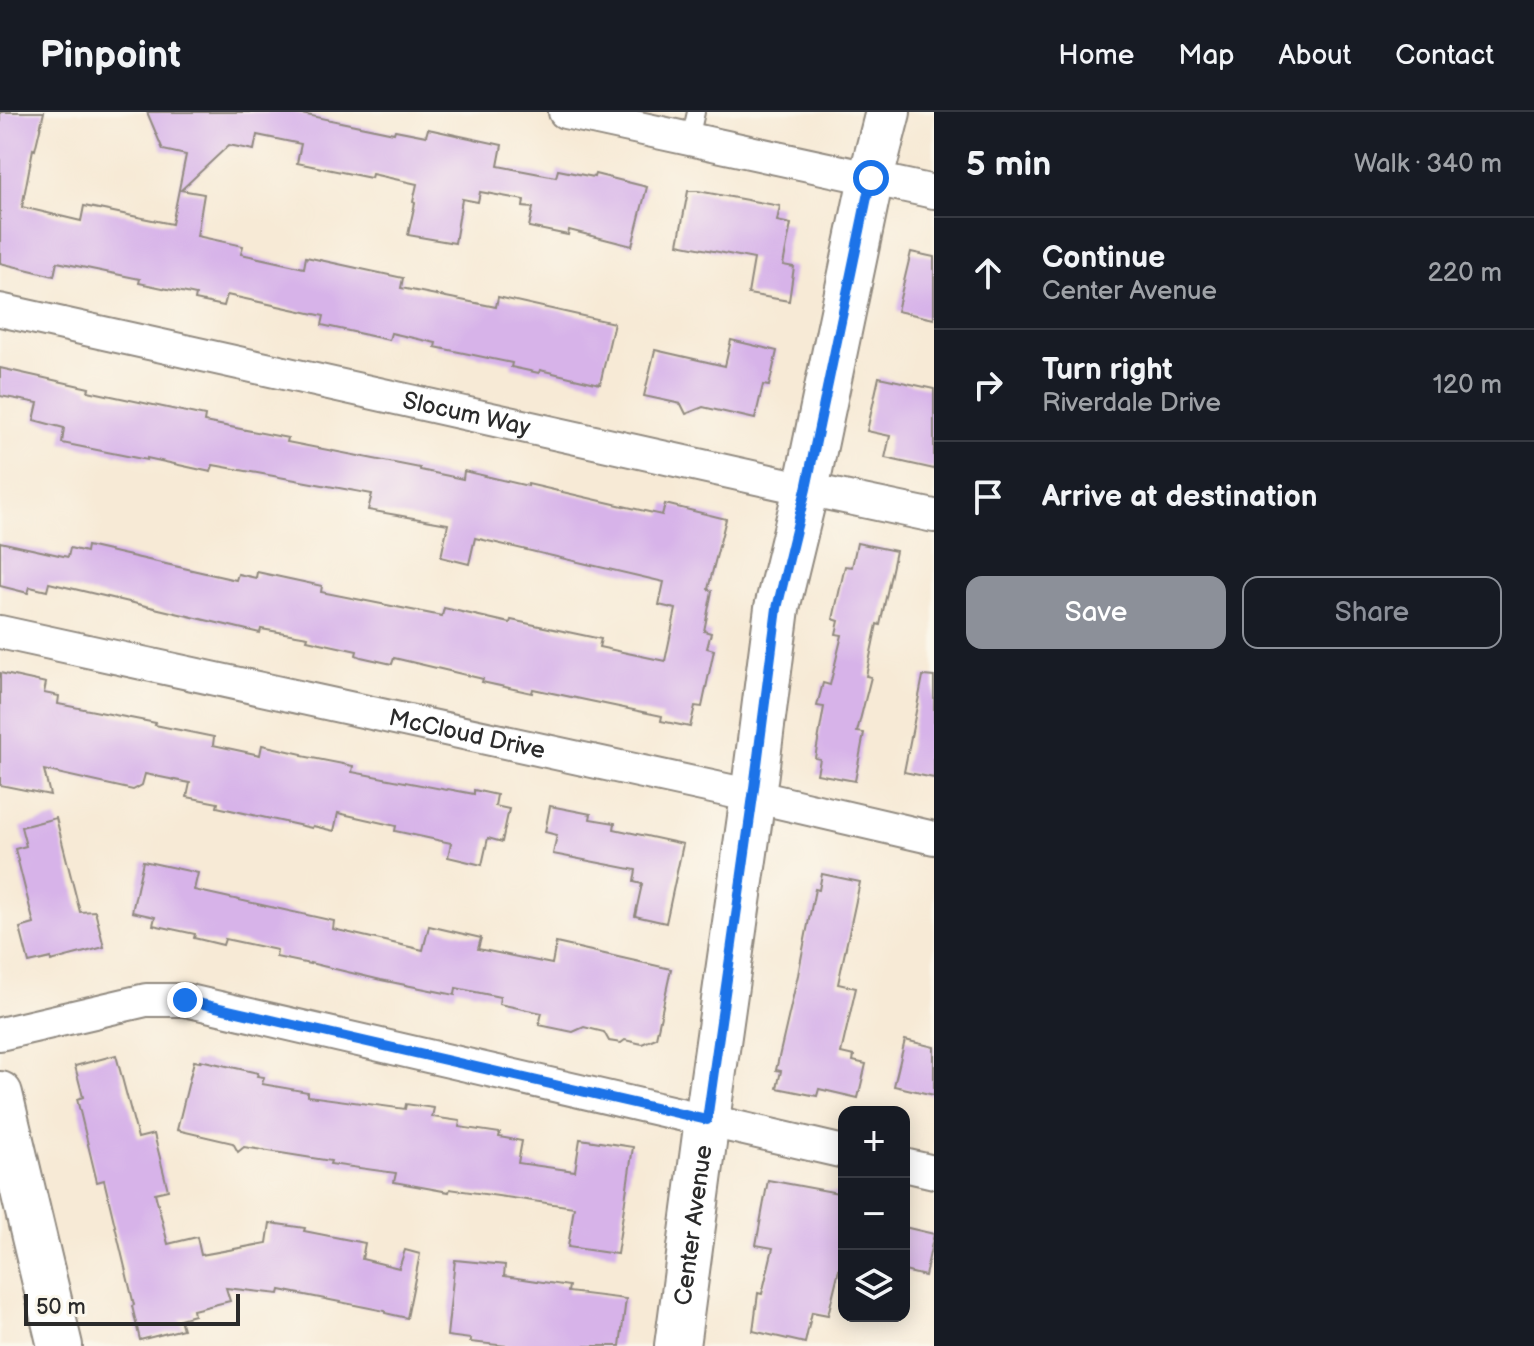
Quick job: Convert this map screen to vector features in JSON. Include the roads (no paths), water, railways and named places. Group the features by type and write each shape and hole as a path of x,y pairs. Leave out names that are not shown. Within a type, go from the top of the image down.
{"main road":[{"name":"Center Avenue","path":"677,1346 777,608 888,112"},
{"path":"0,1094 60,1346"}],"street":[{"path":"565,112 693,126 871,178 934,192"},
{"name":"Slocum Way","path":"0,310 934,516"},
{"name":"McCloud Drive","path":"0,632 934,838"},
{"path":"0,1034 146,1000 185,1000 838,1151"},
{"path":"910,1166 934,1172"}]}
